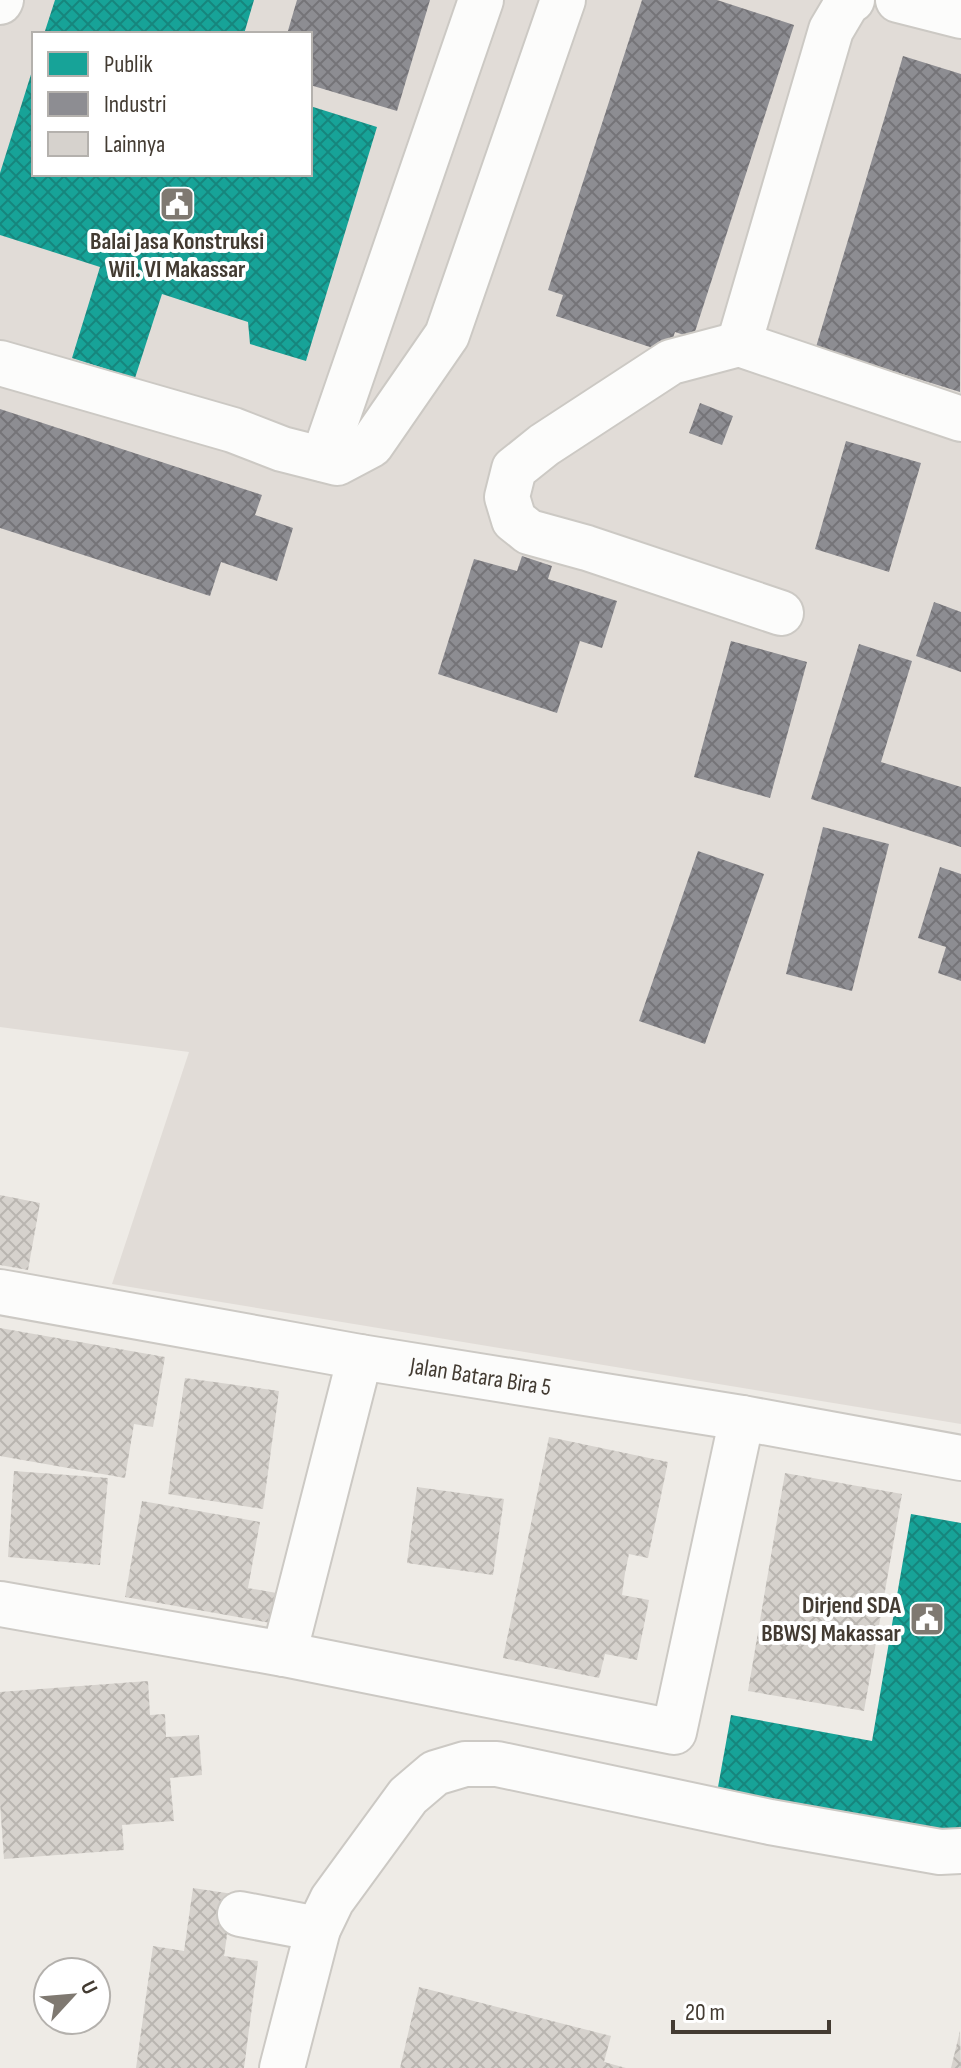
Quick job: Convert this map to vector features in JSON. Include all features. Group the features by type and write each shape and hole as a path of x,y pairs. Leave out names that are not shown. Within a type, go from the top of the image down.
{"street":[{"path":"323,459 481,0"},
{"path":"0,363 337,463 371,445 447,335 563,0"},
{"path":"739,344 831,30 852,0"},
{"path":"898,0 961,16"},
{"path":"781,613 529,532 514,520 507,497 514,469 544,445 671,362 739,344 961,419"},
{"name":"Jalan Batara Bira 5","path":"0,1292 360,1357 742,1418 961,1458"},
{"path":"284,1654 360,1357"},
{"path":"0,1604 284,1654 674,1732 742,1418"},
{"path":"282,2068 318,1929 332,1900 408,1796 435,1773 465,1764 497,1764 770,1822 940,1852 961,1851"},
{"path":"240,1914 318,1929"}],"shaded area":[{"path":"0,0 961,0 961,1424 112,1284 189,1052 0,1027"}],"building: Publik":[{"path":"55,0 254,0 245,32 45,32"},
{"name":"Balai Jasa Konstruksi Wil. VI Makassar","path":"32,71 32,176 312,176 312,107 377,127 306,361 250,344 248,322 162,294 135,378 72,358 100,267 0,235 0,173"},
{"name":"Dirjend SDA BBWSJ Makassar","path":"911,1514 961,1523 961,1843 716,1798 731,1715 872,1741"}],"building: Industri":[{"path":"297,0 430,0 397,111 312,86 312,32 288,32"},
{"path":"642,0 717,0 794,25 693,338 675,332 668,353 556,316 563,295 548,290"},
{"path":"903,56 961,74 960,392 816,347"},
{"path":"700,403 733,416 722,445 689,433"},
{"path":"0,409 262,495 255,515 293,528 277,581 221,562 210,596 0,528"},
{"path":"846,441 921,463 889,572 815,549"},
{"path":"522,556 552,566 548,579 617,601 602,648 580,641 557,713 438,674 474,559 517,571"},
{"path":"934,602 961,612 961,672 916,656"},
{"path":"731,641 807,662 770,798 694,777"},
{"path":"859,644 912,661 881,762 961,787 961,847 811,799"},
{"path":"823,827 889,844 852,991 786,974"},
{"path":"698,851 764,874 705,1044 639,1021"},
{"path":"940,867 961,874 961,981 938,973 946,947 918,938"}],"building: Lainnya":[{"path":"0,1195 40,1203 28,1270 0,1265"},
{"path":"0,1328 165,1357 153,1427 134,1424 125,1478 0,1456"},
{"path":"185,1378 279,1391 263,1509 168,1494"},
{"path":"549,1437 668,1462 648,1558 629,1554 625,1573 622,1595 649,1600 637,1660 605,1654 599,1678 503,1658"},
{"path":"14,1471 108,1478 100,1565 8,1557"},
{"path":"785,1473 902,1494 864,1711 748,1691"},
{"path":"417,1487 504,1499 493,1575 407,1563"},
{"path":"142,1501 260,1522 248,1588 288,1595 282,1625 125,1597"},
{"path":"148,1681 150,1715 165,1714 166,1737 199,1735 202,1775 170,1778 174,1821 122,1825 124,1850 4,1859 0,1803 0,1692"},
{"path":"193,1888 233,1894 224,1956 258,1961 244,2068 136,2068 153,1946 184,1951"},
{"path":"419,1987 611,2036 604,2062 626,2068 400,2068"},
{"path":"960,2031 961,2068 951,2068"}],"place":[{"name":"Balai Jasa Konstruksi Wil. VI Makassar","path":"177,204"},
{"name":"Dirjend SDA BBWSJ Makassar","path":"927,1619"}]}
